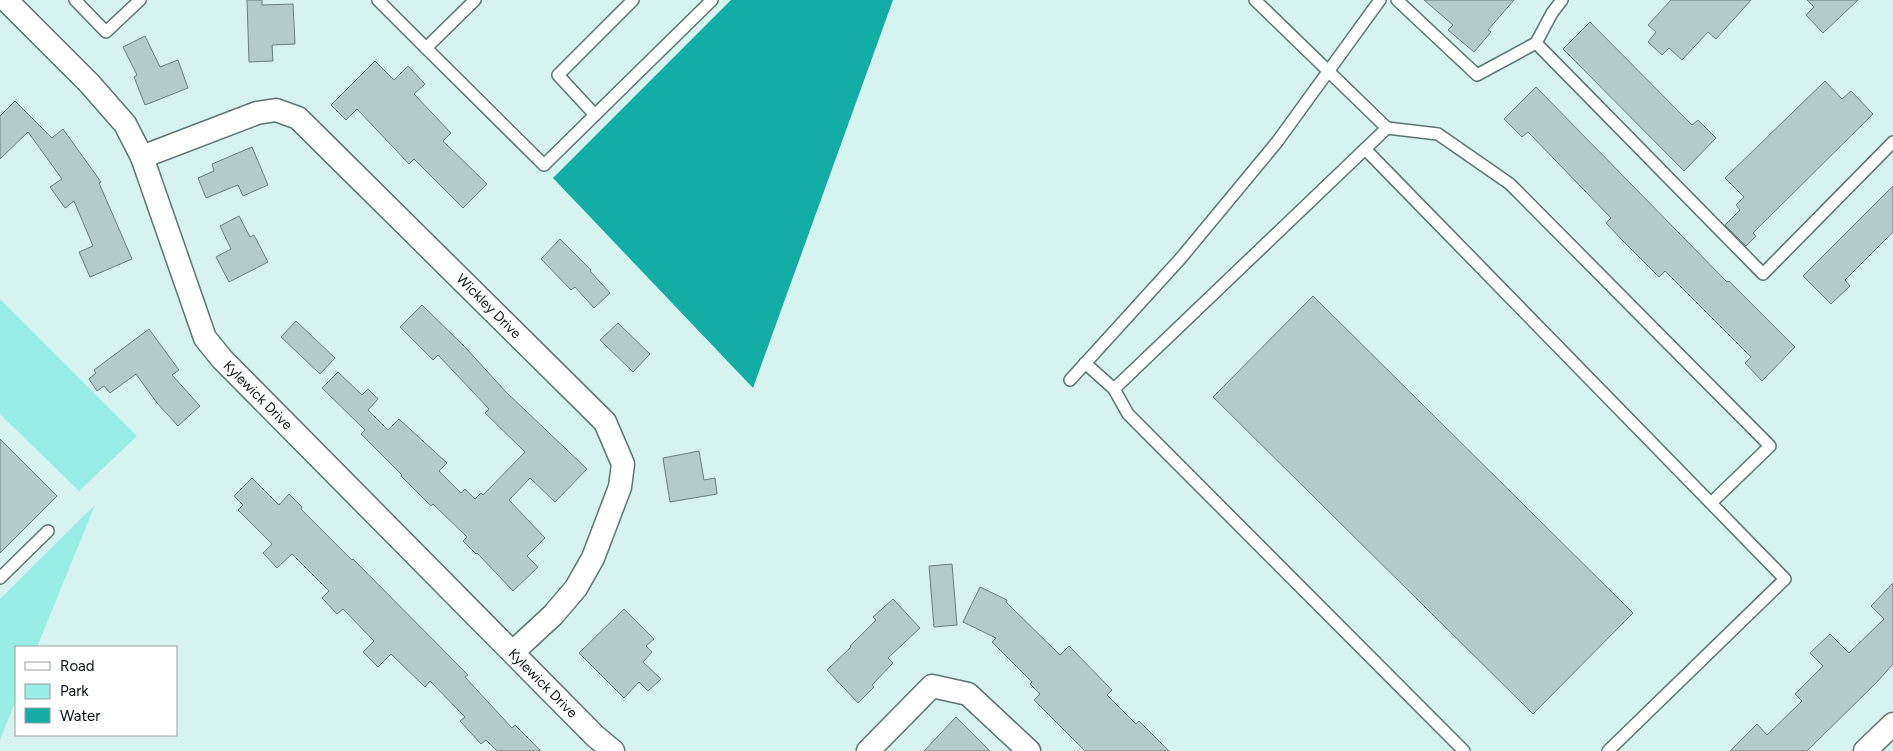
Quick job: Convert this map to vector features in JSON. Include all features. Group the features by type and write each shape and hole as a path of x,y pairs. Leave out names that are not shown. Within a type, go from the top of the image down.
{"street":[{"name":"Kylewick Drive","path":"6,0 109,104 126,124 142,157 205,338 222,359 595,736 613,751"},
{"name":"Wickley Drive","path":"142,157 257,113 276,110 298,118 605,422 622,464 620,487 593,558 576,588 512,652"},
{"path":"868,751 932,686 968,694 1029,751"},
{"path":"1866,751 1893,724"}],"lane":[{"path":"75,0 106,32 140,0"},
{"path":"378,0 544,165 712,0"},
{"path":"426,48 476,0"},
{"path":"595,115 558,75 633,0"},
{"path":"1255,0 1387,128 1438,134 1510,184 1770,446 1711,503"},
{"path":"1070,380 1181,258 1277,142 1380,0"},
{"path":"1397,0 1477,75 1536,43 1552,13 1562,0"},
{"path":"1536,43 1763,274 1893,142"},
{"path":"1114,390 1387,128"},
{"path":"1365,149 1785,579 1608,751"},
{"path":"1085,363 1114,390 1128,414 1464,751"},
{"path":"0,578 48,531"}],"green space":[{"path":"0,299 137,436 79,491 0,414"},
{"path":"95,505 37,646 15,646 15,702 0,740 0,599"}],"water":[{"path":"731,0 893,0 753,388 553,178"}],"building":[{"path":"247,0 262,0 262,5 293,4 295,44 272,45 273,61 249,62"},
{"path":"1424,0 1514,0 1488,30 1491,32 1474,52 1448,30 1453,25"},
{"path":"1671,0 1751,0 1716,39 1708,32 1682,60 1669,48 1662,55 1648,42 1656,32 1648,25"},
{"path":"1807,0 1858,0 1823,33 1806,15 1814,7"},
{"path":"1590,22 1692,125 1698,120 1716,138 1684,171 1563,49"},
{"path":"145,36 160,67 178,60 188,88 145,105 134,77 137,75 123,47"},
{"path":"375,61 394,80 408,66 425,84 414,94 451,133 443,141 487,184 463,208 414,159 409,164 357,109 346,120 331,105"},
{"path":"1825,81 1842,99 1851,91 1873,114 1753,233 1756,236 1746,246 1725,225 1740,210 1736,205 1744,197 1725,178"},
{"path":"1536,87 1727,282 1729,281 1795,347 1762,381 1745,363 1751,357 1665,271 1659,277 1623,241 1606,223 1611,218 1528,132 1522,137 1504,119"},
{"path":"15,101 52,138 63,129 101,182 99,183 132,259 90,277 79,252 93,246 74,201 65,208 50,187 62,179 28,132 0,159 0,116"},
{"path":"252,147 268,185 243,196 238,185 206,198 198,178 214,171 212,164"},
{"path":"1893,186 1893,232 1845,280 1850,286 1831,304 1803,276"},
{"path":"239,216 250,237 254,235 268,262 229,282 216,257 231,249 220,226"},
{"path":"560,239 591,270 610,293 594,308 575,287 571,290 541,259"},
{"path":"1313,296 1633,613 1533,714 1213,397"},
{"path":"422,305 465,347 506,392 587,469 555,502 530,478 509,500 545,538 527,556 538,567 513,591 463,541 467,537 433,504 431,506 401,476 361,434 365,430 322,388 338,372 362,395 368,389 378,399 368,410 388,430 399,419 447,463 439,471 461,493 465,489 475,499 481,493 483,495 525,452 485,413 489,409 438,355 433,360 400,327"},
{"path":"296,321 335,358 320,374 281,337"},
{"path":"618,323 650,354 633,372 600,340"},
{"path":"149,329 179,370 172,375 200,406 178,426 157,403 136,374 110,393 104,386 97,391 89,379 96,373 94,370"},
{"path":"0,439 57,496 0,553"},
{"path":"699,451 704,480 715,478 717,494 670,502 663,458"},
{"path":"252,478 279,505 289,494 302,507 301,509 468,675 465,677 512,728 515,725 541,751 497,751 486,740 481,744 460,721 465,717 430,681 425,687 391,654 378,667 363,652 374,641 343,609 337,614 322,598 329,591 292,554 277,568 263,553 272,544 238,510 243,505 234,496"},
{"path":"952,564 957,625 934,627 929,566"},
{"path":"1893,583 1893,664 1877,682 1807,751 1730,751 1757,724 1767,735 1802,701 1795,694 1823,666 1810,653 1830,634 1849,653 1884,619 1871,606"},
{"path":"980,587 1007,600 1006,602 1060,655 1069,646 1112,690 1107,695 1136,724 1139,721 1169,751 1085,751 1034,700 1040,694 1030,684 1032,682 992,642 996,638 963,622"},
{"path":"893,599 920,628 888,658 893,663 872,685 874,687 858,703 827,670 876,620 873,617"},
{"path":"624,609 654,639 646,646 652,652 643,662 661,679 648,691 639,682 624,698 579,653"},
{"path":"956,717 990,751 924,751"}]}
